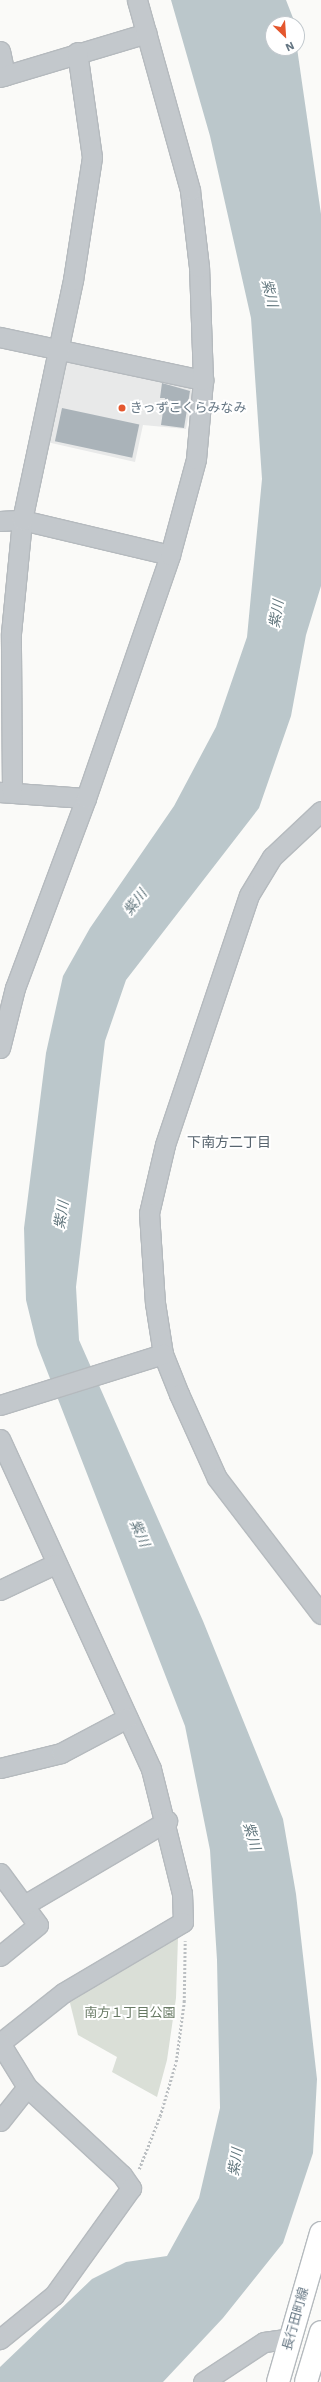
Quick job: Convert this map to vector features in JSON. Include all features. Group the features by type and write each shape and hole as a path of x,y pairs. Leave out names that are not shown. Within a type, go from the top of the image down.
{"main road":[{"name":"長行田町線","path":"278,2382 321,2233"},
{"path":"306,2382 321,2332"}],"street":[{"path":"0,1048 7,989 86,798 170,554 196,459 204,380 199,267 190,190 137,0"},
{"path":"0,51 2,76 77,52 147,33"},
{"path":"77,52 92,157 58,347 22,520 11,633 6,792 86,798"},
{"path":"0,337 58,347 204,380"},
{"path":"0,521 22,520 170,554"},
{"path":"321,811 272,857 249,895 165,1145 149,1213 150,1262 163,1354 217,1478 321,1614"},
{"path":"7,1403 138,1360 163,1354"},
{"path":"0,1439 55,1564 151,1769 166,1821 182,1893 184,1922 62,1993 0,2043 27,2087 122,2175 132,2188 54,2294 3,2331"},
{"path":"0,1590 55,1564"},
{"path":"0,1768 61,1753 127,1718"},
{"path":"26,1904 166,1821"},
{"path":"0,1874 26,1904 38,1925 0,1956"},
{"path":"0,2121 27,2087"},
{"path":"203,2382 264,2342 291,2338"}],"path":[{"path":"132,2188 160,2116 176,2062 184,2002 184,1922"}],"shaded area":[{"name":"きっずこくらみなみ","path":"65,360 186,382 193,392 186,429 143,425 135,462 47,442"}],"green space":[{"name":"南方１丁目公園","path":"173,1935 178,1938 176,1998 167,2060 157,2097 112,2072 117,2057 78,2035 69,1999"}],"water":[{"name":"紫川","path":"171,0 286,0 292,16 265,16 265,56 298,56 321,214 321,586 306,635 291,716 259,808 126,980 105,1041 76,1287 79,1340 203,1621 283,1819 296,1894 317,2079 313,2153 283,2243 223,2318 163,2382 0,2382 0,2367 92,2279 126,2262 167,2256 199,2198 220,2108 217,1960 210,1850 185,1726 37,1345 26,1300 24,1228 46,1053 63,976 90,928 174,806 216,727 247,637 262,479 251,318 210,136"}],"building":[{"path":"162,383 190,391 184,428 161,425 165,398 160,398"},
{"path":"62,408 139,424 132,458 55,441"}],"place":[{"name":"きっずこくらみなみ","path":"122,408"}],"district":[{"name":"下南方二丁目","path":"229,1142"}]}
